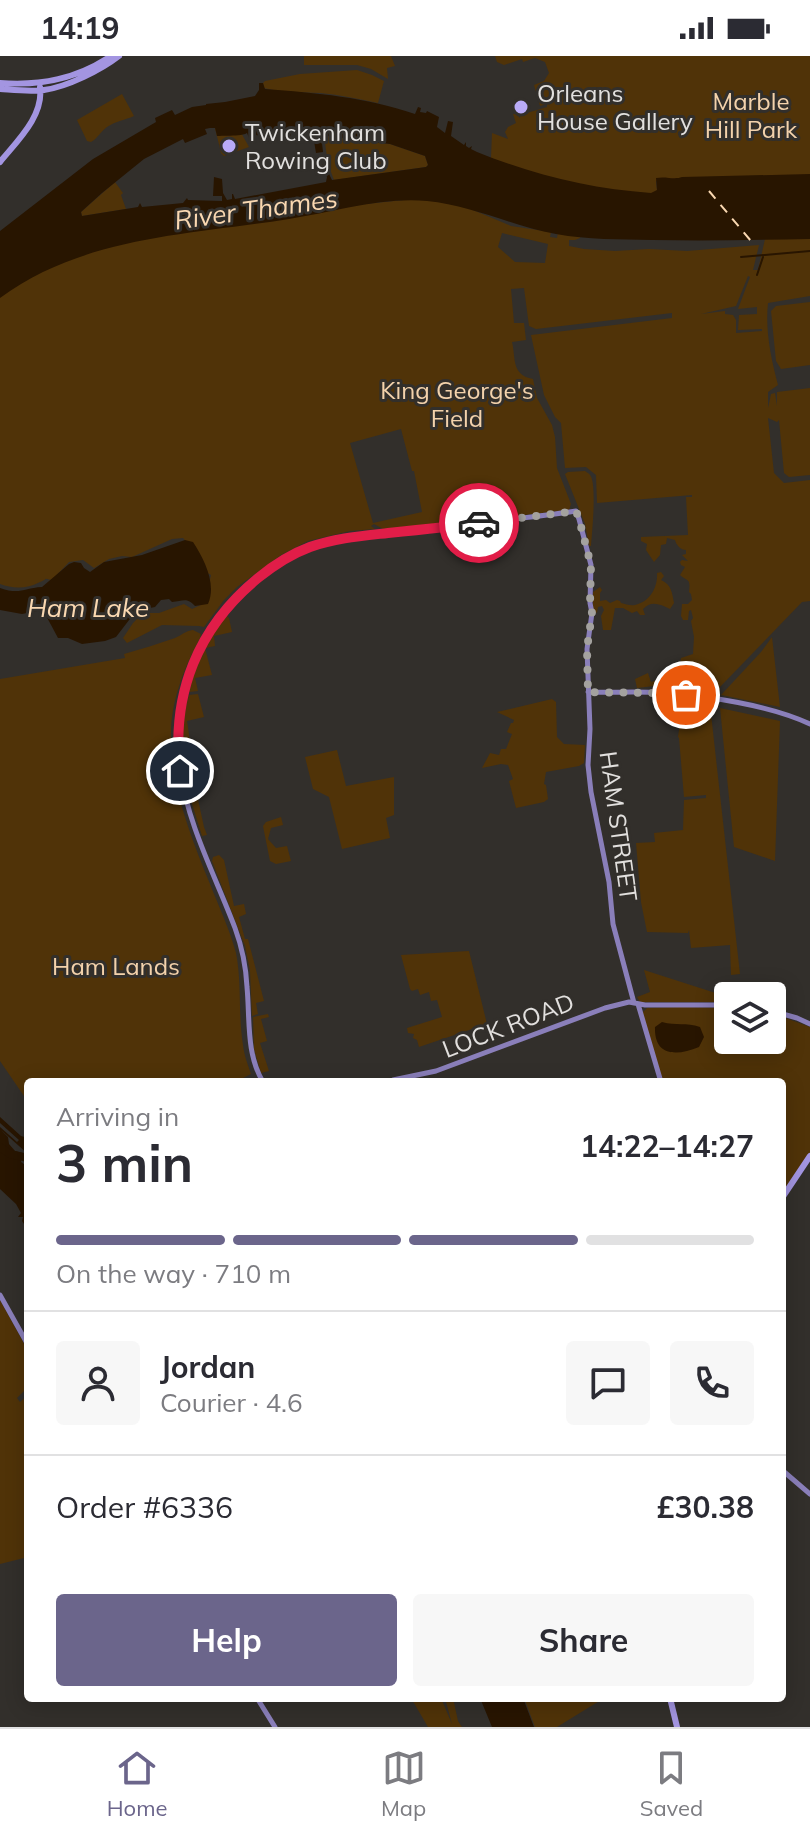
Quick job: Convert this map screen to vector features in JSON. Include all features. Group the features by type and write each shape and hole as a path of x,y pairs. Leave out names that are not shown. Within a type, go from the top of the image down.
{"main road":[{"path":"40,87 73,76 111,56"},
{"path":"0,86 55,88 119,56"},
{"path":"0,162 25,131 36,110 40,87"},
{"path":"786,1192 810,1156"},
{"path":"671,1702 677,1727"}],"street":[{"name":"HAM STREET","path":"261,1078 251,1049 248,988 240,944 195,831 180,771 180,709 201,644 223,611 242,591 278,563 310,547 351,537 576,511 591,565 592,613 587,649 591,792 609,882 613,924 660,1078"},
{"path":"588,692 662,693 713,698 810,724"},
{"name":"LOCK ROAD","path":"406,1078 436,1071 605,1008 627,1003 714,1005"},
{"path":"786,1015 810,1024"},
{"path":"0,1295 24,1338"},
{"path":"786,1473 810,1494"},
{"path":"259,1702 275,1727"}],"green space":[{"path":"304,56 391,56 395,66 387,68 388,79 357,65 304,65"},
{"name":"Marble Hill Park","path":"495,56 810,56 810,177 656,181 657,191 650,197 584,188 500,164 491,158 492,133 508,139 505,132 516,123 513,114 520,118 520,115 547,107 547,104 540,106 534,85 544,81 549,73 545,62 535,58 504,65 497,62"},
{"path":"357,70 384,81 378,103 328,94 271,90 264,88 263,83 300,74"},
{"path":"122,94 134,116 110,125 91,142 87,141 77,120"},
{"path":"215,128 239,129 249,147 224,156"},
{"path":"324,136 390,144 425,156 428,165 334,180"},
{"path":"115,182 123,193 126,209 82,216 81,212"},
{"name":"King George's Field","path":"433,197 511,226 551,232 550,237 557,238 558,232 581,230 580,238 569,240 569,246 584,249 687,251 759,245 753,270 758,270 765,239 810,237 810,296 768,303 767,324 778,385 768,392 768,408 771,394 775,393 777,406 777,392 810,388 810,475 789,477 784,473 779,420 768,418 774,473 784,483 810,480 810,601 802,602 720,687 720,695 684,690 682,684 678,689 668,690 654,686 637,688 635,679 648,673 651,682 670,684 666,677 669,672 676,671 681,658 693,654 691,610 688,620 683,620 681,616 682,604 692,600 689,582 680,575 685,567 680,562 688,561 682,555 686,554 686,550 679,547 675,540 667,538 654,562 646,550 647,544 641,541 641,537 688,535 686,497 692,495 597,503 596,475 586,467 565,468 561,423 544,395 531,335 672,318 672,313 536,329 529,326 524,288 511,289 514,323 524,323 526,340 512,342 515,360 521,374 533,379 537,398 552,425 557,468 571,504 569,510 385,530 374,524 371,526 375,529 350,531 308,541 281,555 237,587 204,627 162,625 127,643 123,638 143,613 159,613 184,604 192,609 205,603 211,575 183,538 172,539 132,557 109,559 94,568 83,560 69,562 52,580 46,579 30,586 0,584 0,294 48,266 136,238 327,208","holes":["502,233 548,244 545,263 515,262 498,247","748,276 738,309 757,307 757,314 739,315 738,330 762,331 736,333 736,320 725,311 701,314 736,306","401,429 422,512 373,523 350,443"]},
{"path":"810,302 810,365 781,369 776,361 771,311 776,306"},
{"path":"585,471 590,475 593,488 591,546 565,474"},
{"path":"661,572 664,576 661,580 672,593 674,603 670,609 652,604 643,609 645,615 640,615 637,611 632,613 615,608 611,630 603,630 601,616 604,610 602,606 598,607 597,613 593,610 593,592 600,587 600,601 610,603 617,600 635,605 649,597 657,573"},
{"path":"226,615 232,632 214,636 215,646 206,648"},
{"name":"Ham Lands","path":"193,630 201,634 180,683 174,706 171,731 174,770 189,828 236,953 244,1052 251,1074 243,1078 24,1078 24,1096 0,1061 0,679 125,658 124,654"},
{"path":"772,637 780,707 721,695 761,652"},
{"path":"205,649 212,675 195,678 198,691 189,692 195,671"},
{"path":"198,694 204,717 187,721 192,754 183,756 187,703 189,695"},
{"path":"552,699 556,702 557,737 564,744 585,745 584,763 546,772 544,784 548,799 516,808 508,765 482,768 490,753 499,755 501,749 506,749 512,734 507,732 514,720 497,712"},
{"path":"683,702 710,705 740,974 731,975 730,945 691,948 689,930 688,933 647,932 636,843 655,842 654,833 683,830 684,800 706,798 706,795 684,797 678,737"},
{"path":"720,708 780,721 775,861 734,847"},
{"path":"337,750 346,786 394,777 394,815 386,818 390,838 342,849 329,797 313,789 305,757"},
{"path":"189,758 207,835 202,836 183,759"},
{"path":"281,817 283,825 271,828 268,839 276,848 287,846 291,861 276,864 270,861 263,826"},
{"path":"219,855 224,860 234,906 244,904 246,914 239,917 264,1001 256,1003 258,1014 252,1016 250,971 245,946 212,861"},
{"path":"469,951 487,1024 419,1047 414,1034 408,1033 407,1028 442,1017 437,1000 431,1001 429,992 420,995 418,989 410,989 401,955"},
{"path":"644,970 714,992 714,1002 640,1002 637,997 650,992"},
{"path":"647,1008 714,1008 714,1054 786,1054 786,1018 810,1027 810,1153 786,1189 786,1078 662,1078 642,1013"},
{"path":"268,1014 269,1017 261,1019 267,1041 260,1043 269,1071 261,1073 254,1049 253,1017"},
{"path":"0,1300 24,1344 24,1391 17,1398 20,1402 24,1398 24,1558 0,1564"},
{"path":"413,1702 443,1702 452,1724 446,1702 454,1702 462,1727 428,1727"},
{"path":"526,1702 598,1702 557,1727 535,1727"}],"water":[{"path":"259,83 263,83 265,89 359,100 415,114 418,107 421,108 420,112 427,111 439,117 437,127 445,133 448,121 453,122 451,136 464,145 466,142 466,146 472,146 471,149 477,152 541,174 607,188 651,193 657,190 656,178 810,174 810,239 580,237 556,234 443,203 392,201 139,241 102,250 32,277 0,298 0,231 93,159 156,122 155,118 172,110 175,115 192,107 255,96","holes":["215,128 217,136 247,133 249,138 254,135 268,136 269,142 276,141 276,134 281,137 286,133 287,139 291,139 291,130 313,131 316,153 323,152 321,135 390,144 425,156 428,165 332,180 324,164 321,165 326,182 235,199 232,194 232,199 227,200 222,179 214,177 213,196 222,196 222,201 187,198 183,203 142,207 140,203 138,207 82,216 81,212 144,159 183,139 185,143 207,134 205,129"]},
{"name":"Ham Lake","path":"185,540 193,542 208,572 211,588 208,604 195,606 187,601 161,600 155,607 136,611 116,637 82,644 68,638 58,638 43,610 22,614 0,610 0,588 17,591 42,587 74,562 81,563 90,572 104,562 142,555"},
{"path":"662,1022 700,1027 704,1037 699,1047 675,1053 663,1049 658,1044 655,1027"},
{"path":"0,1117 24,1137 24,1150 1,1130 15,1151 22,1153 24,1224 23,1217 18,1217 21,1213 16,1204 0,1189 0,1127 17,1142 19,1140 0,1123"},
{"path":"482,1702 525,1702 534,1727 492,1727"}],"waterway":[{"path":"741,257 810,251"},
{"path":"757,275 763,257"},
{"name":"River Thames","path":"0,1147 10,1154 24,1157"}],"ferry route":[{"path":"709,191 751,241"}],"way so far":[{"path":"479,523 576,511 591,565 588,692 686,695"}],"place":[{"name":"Orleans House Gallery","path":"521,107"},
{"name":"Twickenham Rowing Club","path":"229,146"}],"route":[{"path":"180,771 179,721 196,655 223,611 260,576 298,552 329,542 479,523"}]}
